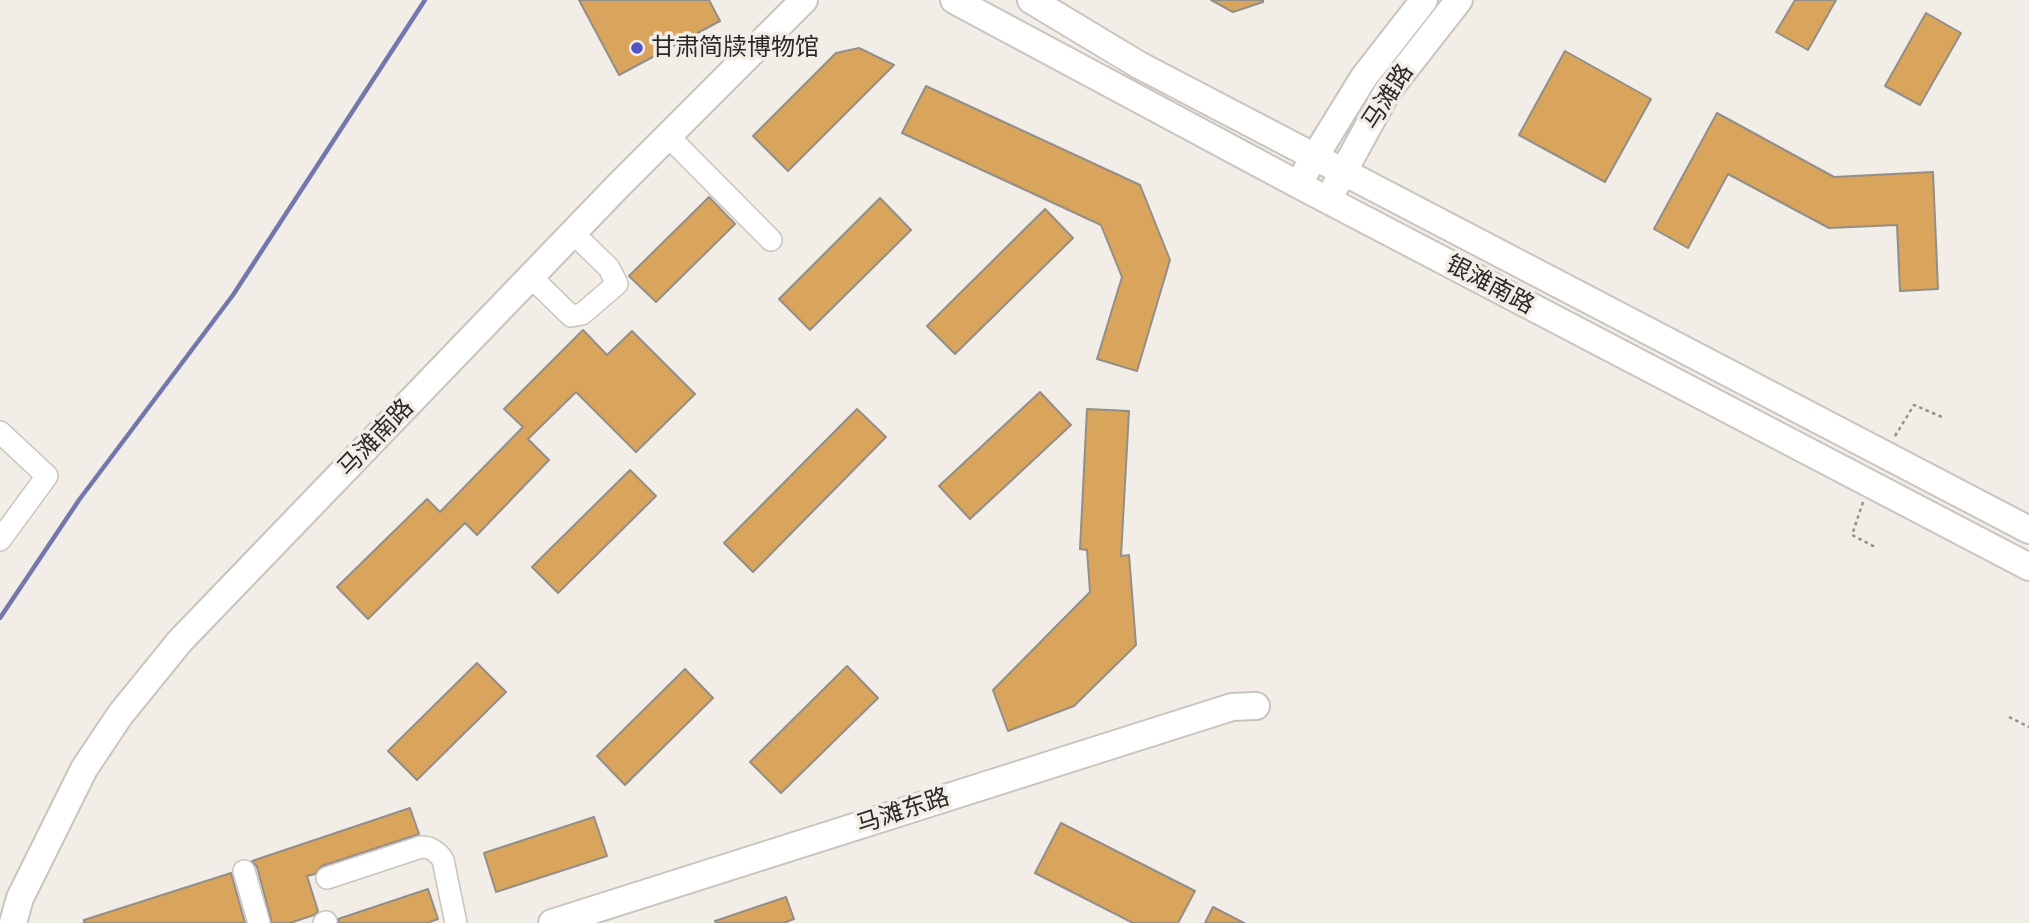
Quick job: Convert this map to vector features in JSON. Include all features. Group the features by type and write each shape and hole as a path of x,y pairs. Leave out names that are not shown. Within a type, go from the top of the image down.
{"main road":[{"name":"银滩南路","path":"1031,0 1139,65 2029,530"},
{"name":"马滩路","path":"1298,185 1364,77 1424,0"},
{"name":"马滩路","path":"1328,200 1387,92 1459,0"},
{"name":"马滩南路","path":"13,923 20,898 84,769 120,715 180,641 668,136 808,1"},
{"name":"银滩南路","path":"950,1 2029,567"},
{"name":"马滩东路","path":"552,923 1232,707 1256,706"}],"street":[{"path":"668,136 771,240"},
{"path":"531,277 571,316 582,314 617,284 610,268 573,233"},
{"path":"0,432 47,476 0,540"},
{"path":"327,878 421,847 434,849 443,859 455,915"},
{"path":"244,871 259,923"}],"path":[{"path":"1884,455 1914,405 1942,417"},
{"path":"1869,483 1852,535 1877,548"},
{"path":"2009,717 2029,727"}],"building":[{"name":"甘肃简牍博物馆","path":"579,0 709,0 720,21 619,75"},
{"path":"1211,0 1263,0 1263,2 1233,12"},
{"path":"1795,0 1836,0 1808,50 1776,32"},
{"path":"1926,13 1961,33 1920,105 1885,86"},
{"path":"859,48 894,65 788,171 753,136 836,53"},
{"path":"1565,51 1651,99 1605,182 1519,135"},
{"path":"926,86 1140,185 1170,260 1137,371 1097,359 1122,277 1101,225 902,133"},
{"path":"1717,113 1834,177 1933,172 1938,289 1900,291 1897,225 1829,228 1728,174 1688,248 1654,229"},
{"path":"709,197 735,224 656,302 629,276"},
{"path":"880,198 911,230 810,330 779,299"},
{"path":"1045,209 1073,238 955,354 927,326"},
{"path":"583,330 607,355 632,331 695,394 636,452 576,392 528,439 549,460 477,535 465,523 368,619 337,587 427,499 440,512 523,427 504,409"},
{"path":"1040,392 1071,425 970,519 939,486"},
{"path":"857,409 886,437 753,572 724,543"},
{"path":"1087,409 1129,411 1121,556 1129,555 1136,645 1074,706 1008,731 993,690 1090,592 1087,550 1080,549"},
{"path":"630,470 656,496 558,593 532,567"},
{"path":"477,663 506,692 417,780 388,751"},
{"path":"847,666 878,698 781,793 750,762"},
{"path":"685,669 713,698 625,785 597,756"},
{"path":"410,808 419,834 322,866 315,874 307,876 318,911 314,915 290,923 272,923 257,867 252,861"},
{"path":"594,817 607,856 496,892 484,853"},
{"path":"1061,823 1195,891 1178,923 1133,923 1035,873"},
{"path":"231,873 245,923 84,923 84,920"},
{"path":"428,889 438,919 427,923 339,923 338,919"},
{"path":"786,897 794,919 784,923 715,921"},
{"path":"1213,907 1244,923 1205,923"}],"waterway":[{"path":"0,618 79,500 233,295 425,0"}],"place":[{"name":"甘肃简牍博物馆","path":"637,48"}]}
